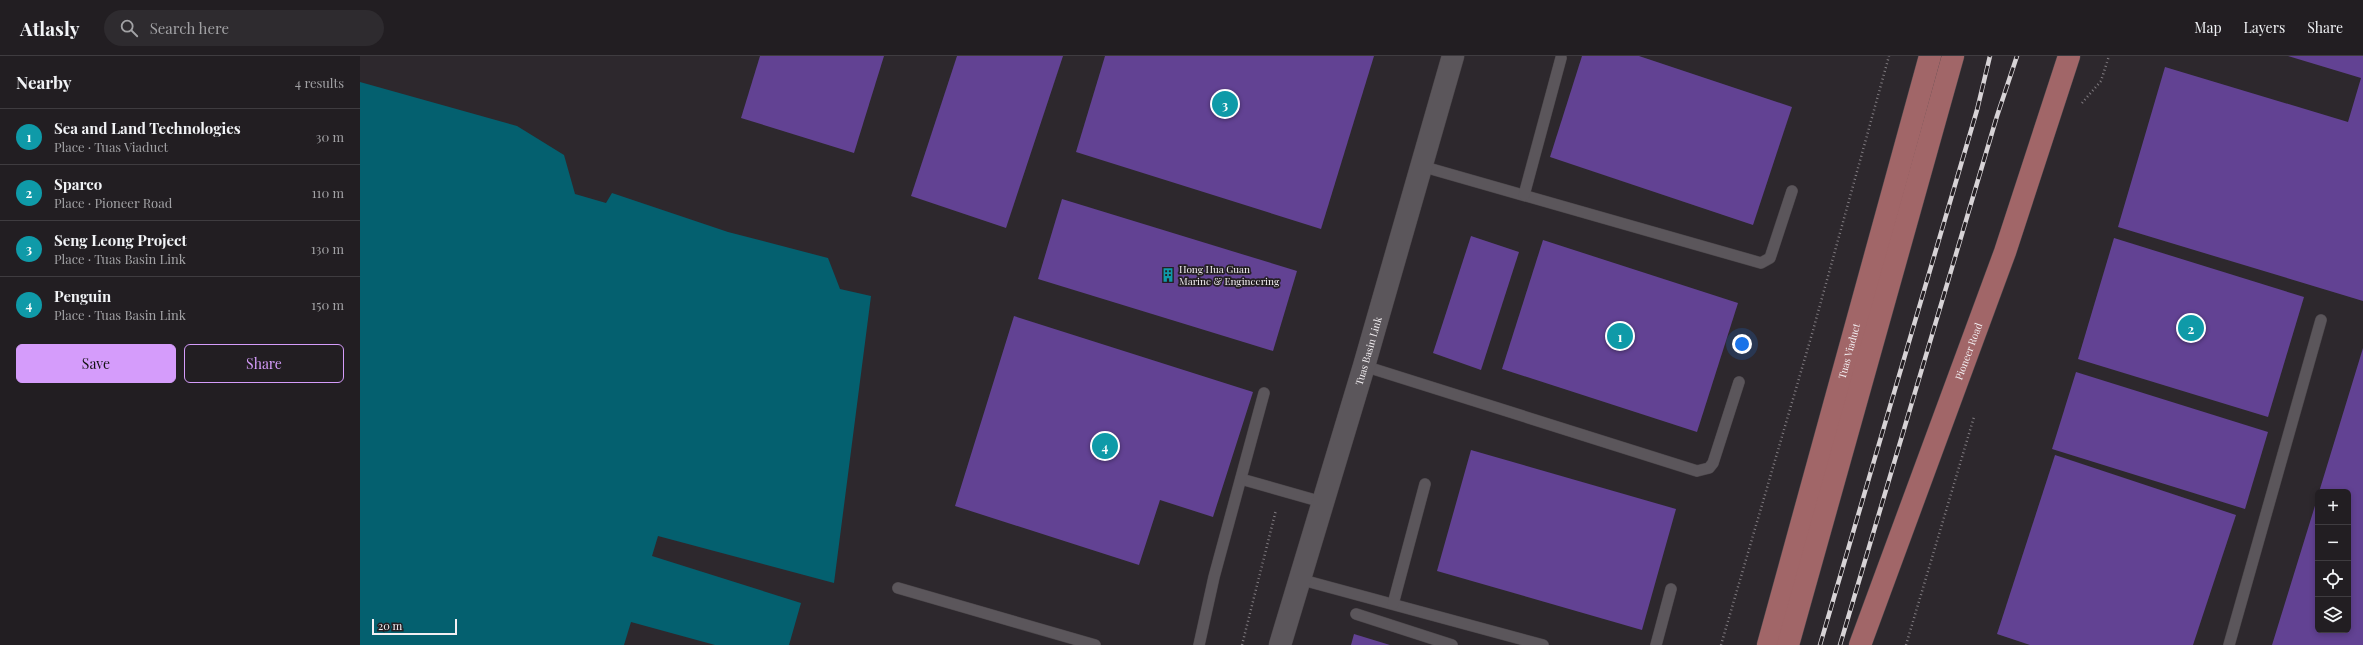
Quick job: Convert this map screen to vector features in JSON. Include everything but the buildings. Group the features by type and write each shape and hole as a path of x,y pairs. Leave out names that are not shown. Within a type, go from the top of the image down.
{"main road":[{"name":"Tuas Viaduct","path":"1768,645 1930,56"},
{"path":"1788,645 1953,56"},
{"name":"Pioneer Road","path":"1860,645 2005,252 2069,56"}],"street":[{"name":"Tuas Basin Link","path":"1280,645 1364,366 1454,56"}],"lane":[{"path":"1524,195 1561,58"},
{"path":"1421,166 1761,263 1770,258 1792,191"},
{"path":"2229,645 2321,320"},
{"path":"1364,366 1697,471 1704,470 1713,463 1739,382"},
{"path":"1199,645 1214,577 1264,393"},
{"path":"1241,478 1322,502"},
{"path":"1393,604 1425,484"},
{"path":"1299,580 1543,645"},
{"path":"898,588 1096,645"},
{"path":"1656,645 1672,589"},
{"path":"1356,614 1452,645"}],"path":[{"path":"1721,645 1812,334 1889,56"},
{"path":"1242,645 1281,490"},
{"path":"1906,645 1929,563"}],"water":[{"path":"360,82 517,126 564,155 575,194 606,203 612,193 728,232 828,258 840,289 871,296 834,583 658,536 652,556 801,603 789,645 715,645 631,622 624,645 360,645"}],"railway":[{"path":"1820,645 1977,110 1990,56"},
{"path":"1840,645 1997,116 2017,56"}],"place":[{"name":"Seng Leong Project","path":"1225,104"},
{"name":"Hong Hua Guan Marine & Engineering","path":"1168,275"},
{"name":"Sparco","path":"2191,328"},
{"name":"Sea and Land Technologies","path":"1620,336"},
{"name":"Penguin","path":"1105,446"}]}
